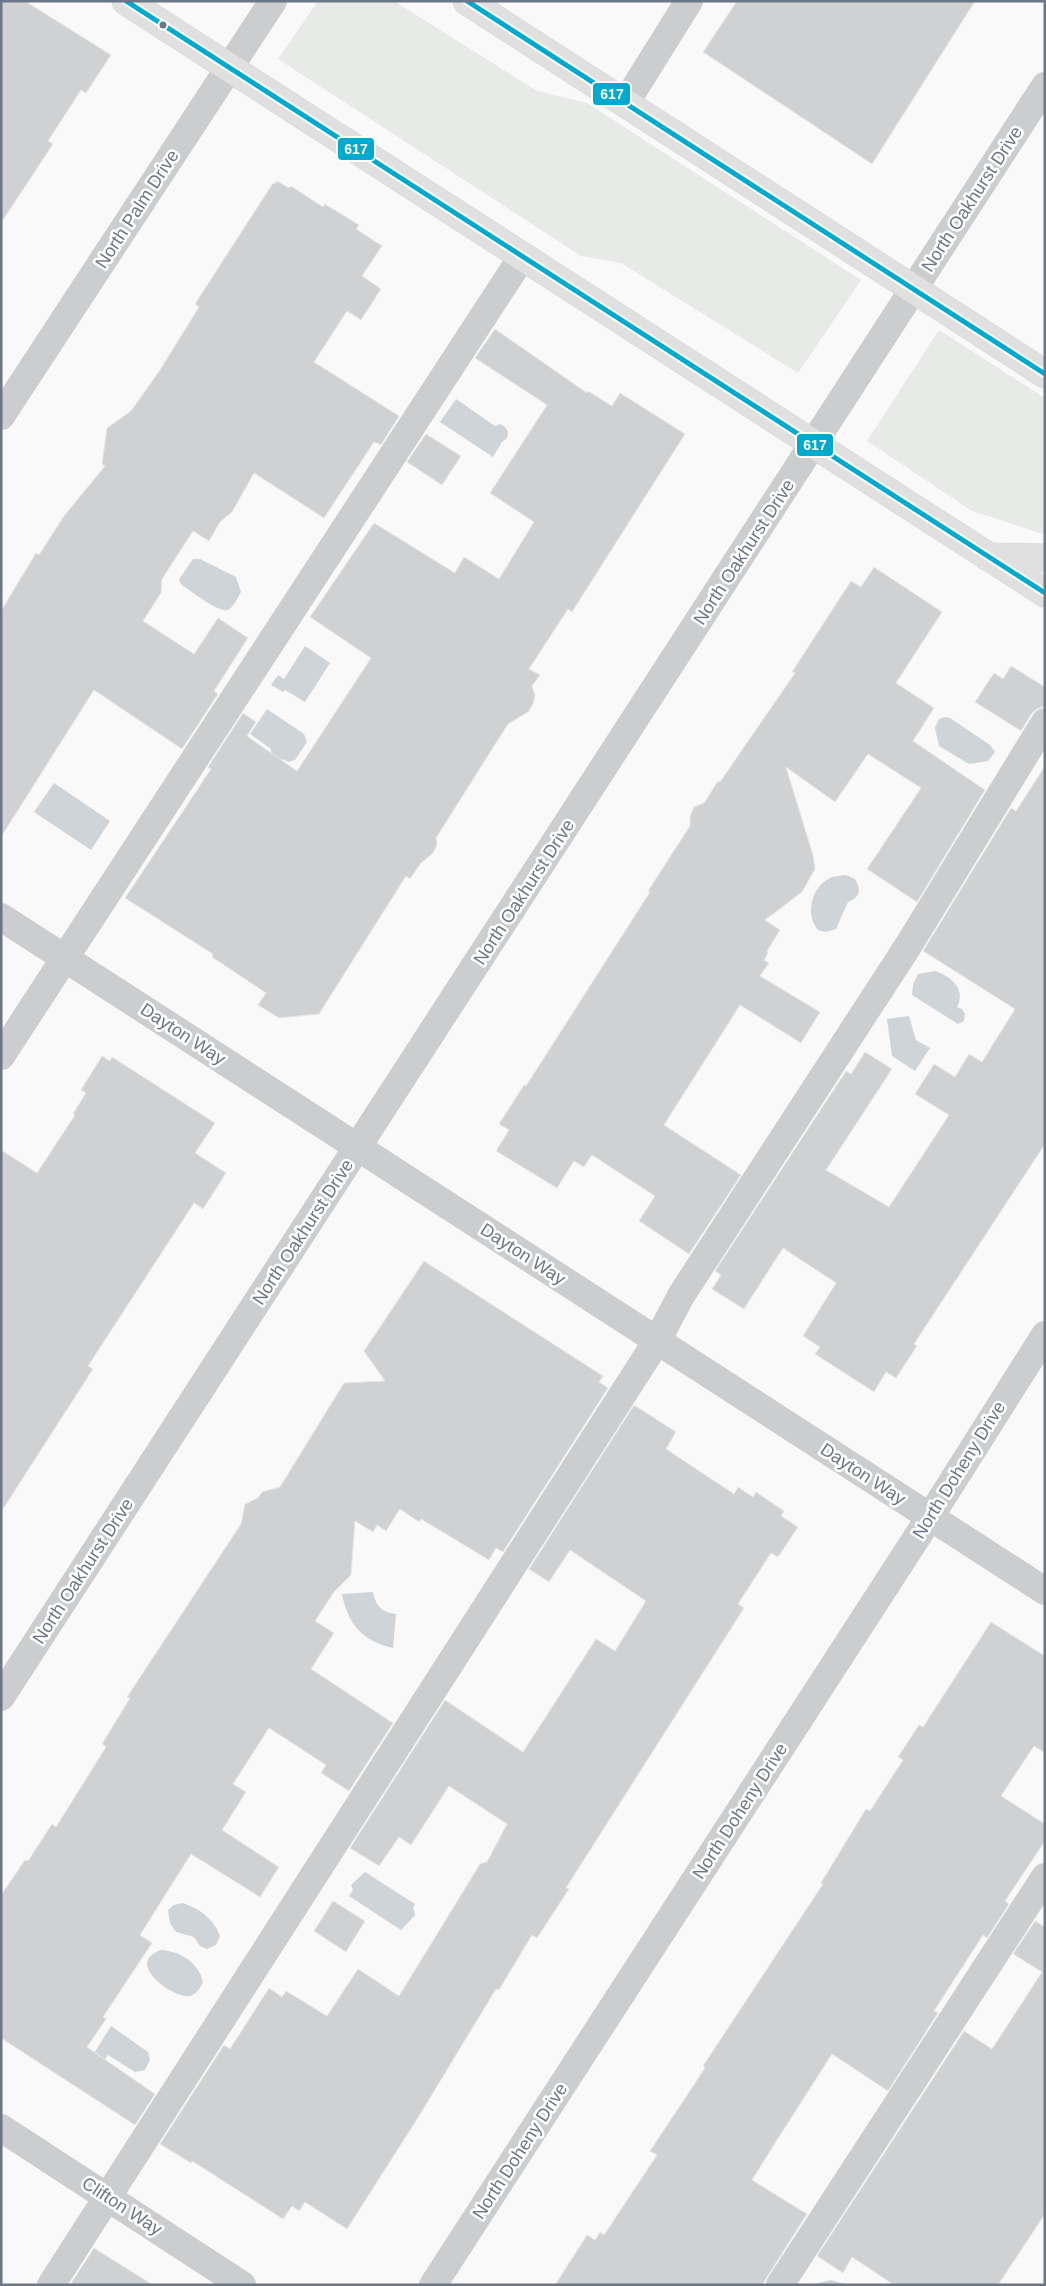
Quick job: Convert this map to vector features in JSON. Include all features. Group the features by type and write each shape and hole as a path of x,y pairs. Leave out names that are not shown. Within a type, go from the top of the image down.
{"main road":[{"path":"126,1 1045,593"},
{"path":"467,1 1045,374"},
{"path":"988,557 1045,558"}],"street":[{"name":"North Palm Drive","path":"1,416 273,1"},
{"path":"626,102 689,1"},
{"name":"North Oakhurst Drive","path":"1,1697 1045,86"},
{"path":"1,1056 522,256"},
{"path":"51,2285 657,1341 682,1294 908,946 1045,722"},
{"name":"Dayton Way","path":"1,917 1045,1591"},
{"name":"North Doheny Drive","path":"433,2285 930,1517 1045,1335"},
{"path":"780,2285 1045,1877"},
{"name":"Clifton Way","path":"1,2128 242,2285"}],"shaded area":[{"path":"318,1 394,1 537,91 587,103 861,280 798,373 621,263 581,256 278,59"},
{"path":"939,330 1045,398 1045,535 972,511 867,441"},
{"path":"456,399 495,426 500,424 505,427 508,432 507,438 502,442 493,457 440,422"},
{"path":"193,559 200,559 236,577 241,592 229,609 223,610 211,605 179,581"},
{"path":"305,646 330,663 305,702 285,690 283,692 271,685 278,675 284,679"},
{"path":"267,709 304,734 307,742 295,760 288,762 283,759 279,763 271,755 271,749 250,734"},
{"path":"950,718 990,745 995,752 988,761 969,764 939,746 935,728 939,719"},
{"path":"54,783 110,821 91,850 34,812"},
{"path":"846,875 855,879 859,889 858,895 848,902 836,929 826,932 818,930 814,924 811,909 814,894 823,882 836,876"},
{"path":"935,971 952,980 956,985 960,995 957,1007 962,1009 965,1014 964,1021 958,1024 912,995 913,985 918,974"},
{"path":"909,1016 916,1040 930,1048 915,1071 892,1056 887,1019"},
{"path":"373,1592 380,1608 396,1614 393,1648 373,1641 358,1630 348,1614 342,1594"},
{"path":"365,1872 415,1904 413,1908 415,1915 401,1930 349,1896 353,1890 351,1885"},
{"path":"183,1903 201,1912 214,1925 220,1936 216,1945 207,1949 200,1946 194,1937 176,1932 170,1923 168,1910 174,1905"},
{"path":"161,1950 175,1953 188,1959 197,1969 203,1982 195,1994 183,1996 156,1980 147,1964 151,1956"},
{"path":"111,2026 148,2052 150,2060 145,2070 135,2072 108,2055 103,2062 93,2055"},
{"path":"831,2280 848,2285 810,2285"}],"building":[{"path":"1,1 25,1 111,55 86,93 81,90 48,141 53,144 1,223"},
{"path":"737,1 975,1 872,164 703,52"},
{"path":"277,181 289,188 291,186 323,207 325,204 359,225 356,229 382,246 362,276 381,289 361,320 347,311 314,362 399,416 381,445 374,442 324,518 254,473 232,512 220,522 209,541 193,531 162,579 161,593 143,621 194,654 218,618 248,638 214,691 218,694 182,749 94,690 1,837 1,611 36,553 39,555 64,516 105,466 102,464 107,428 131,411 160,370 199,307 195,304 273,183 275,184"},
{"path":"495,329 587,393 588,391 612,406 620,393 685,434 572,612 568,609 529,669 540,675 532,686 535,695 533,704 528,712 508,724 436,838 437,845 433,853 421,863 410,879 406,876 319,1014 279,1018 258,1005 266,993 212,957 213,954 125,898 211,769 208,767 243,713 256,722 247,736 297,771 371,658 310,617 374,523 455,573 464,557 499,579 534,522 490,493 547,405 475,358"},
{"path":"426,434 461,456 442,485 407,462"},
{"path":"874,567 942,612 896,683 934,708 913,741 985,790 917,902 867,869 921,788 868,754 835,802 786,767 813,855 815,869 802,892 765,920 780,930 767,951 768,953 764,960 769,963 760,976 820,1012 801,1043 740,1005 664,1125 741,1175 689,1254 639,1221 655,1196 592,1155 584,1167 574,1161 557,1188 496,1151 509,1130 499,1124 524,1085 526,1086 650,892 648,891 690,826 690,816 694,807 704,803 718,781 720,782 795,673 792,672 851,581 861,587"},
{"path":"1011,666 1045,687 1045,706 1032,713 1021,731 975,702 994,673 1003,679"},
{"path":"1045,766 1045,1144 914,1344 917,1346 896,1378 886,1372 874,1392 815,1354 820,1347 803,1336 836,1283 783,1248 744,1309 712,1289 721,1275 715,1271 846,1071 851,1074 865,1052 892,1069 826,1170 889,1207 949,1115 915,1094 934,1064 955,1077 969,1054 982,1062 1015,1009 923,951 1011,808 1016,811"},
{"path":"102,1056 110,1061 112,1057 215,1123 195,1153 226,1173 203,1209 194,1203 88,1366 93,1369 1,1512 1,1150 37,1173 75,1115 73,1114 86,1093 81,1090"},
{"path":"424,1261 603,1376 599,1382 608,1388 503,1552 496,1548 489,1560 421,1519 419,1522 400,1509 386,1531 377,1525 373,1532 355,1521 351,1575 334,1592 315,1621 334,1633 311,1669 393,1723 349,1791 321,1773 326,1765 269,1728 233,1784 246,1792 222,1830 279,1867 260,1897 191,1854 140,1935 152,1943 103,2017 106,2019 87,2047 155,2094 135,2125 1,2038 1,1895 25,1860 28,1861 52,1824 56,1827 106,1747 102,1744 130,1698 127,1697 241,1524 245,1504 258,1498 262,1492 280,1487 344,1383 385,1381 364,1351"},
{"path":"634,1405 676,1432 666,1449 734,1494 738,1487 753,1497 756,1492 784,1511 781,1516 798,1527 778,1557 771,1553 738,1604 744,1608 566,1888 569,1889 537,1938 532,1935 499,1990 496,1989 419,2116 347,2229 305,2202 299,2211 292,2206 283,2219 192,2161 191,2163 160,2144 224,2045 230,2049 269,1988 282,1997 286,1991 327,2016 358,1969 399,1996 480,1864 487,1862 507,1824 449,1786 411,1845 399,1837 379,1866 350,1848 445,1700 523,1752 596,1639 615,1651 646,1601 570,1550 549,1582 529,1569"},
{"path":"991,1622 1045,1656 1045,1753 1034,1746 1001,1796 1045,1824 1045,1841 1005,1901 1009,1904 987,1938 983,1935 934,2011 938,2013 888,2091 832,2054 777,2140 752,2180 807,2214 762,2285 555,2285 587,2235 595,2240 600,2232 604,2235 657,2155 650,2151 705,2068 703,2066 823,1884 821,1883 866,1809 870,1811 903,1760 898,1757 919,1725 923,1727"},
{"path":"333,1901 365,1921 346,1952 314,1931"},
{"path":"1035,1921 1045,1927 1045,2214 998,2285 894,2285 852,2257 843,2273 817,2256 964,2031 992,2049 1042,1972 1013,1954"},
{"path":"94,2248 153,2285 70,2285"}],"transit line":[{"name":"617","path":"126,1 1045,593"},
{"name":"617","path":"467,1 1045,374"}]}
